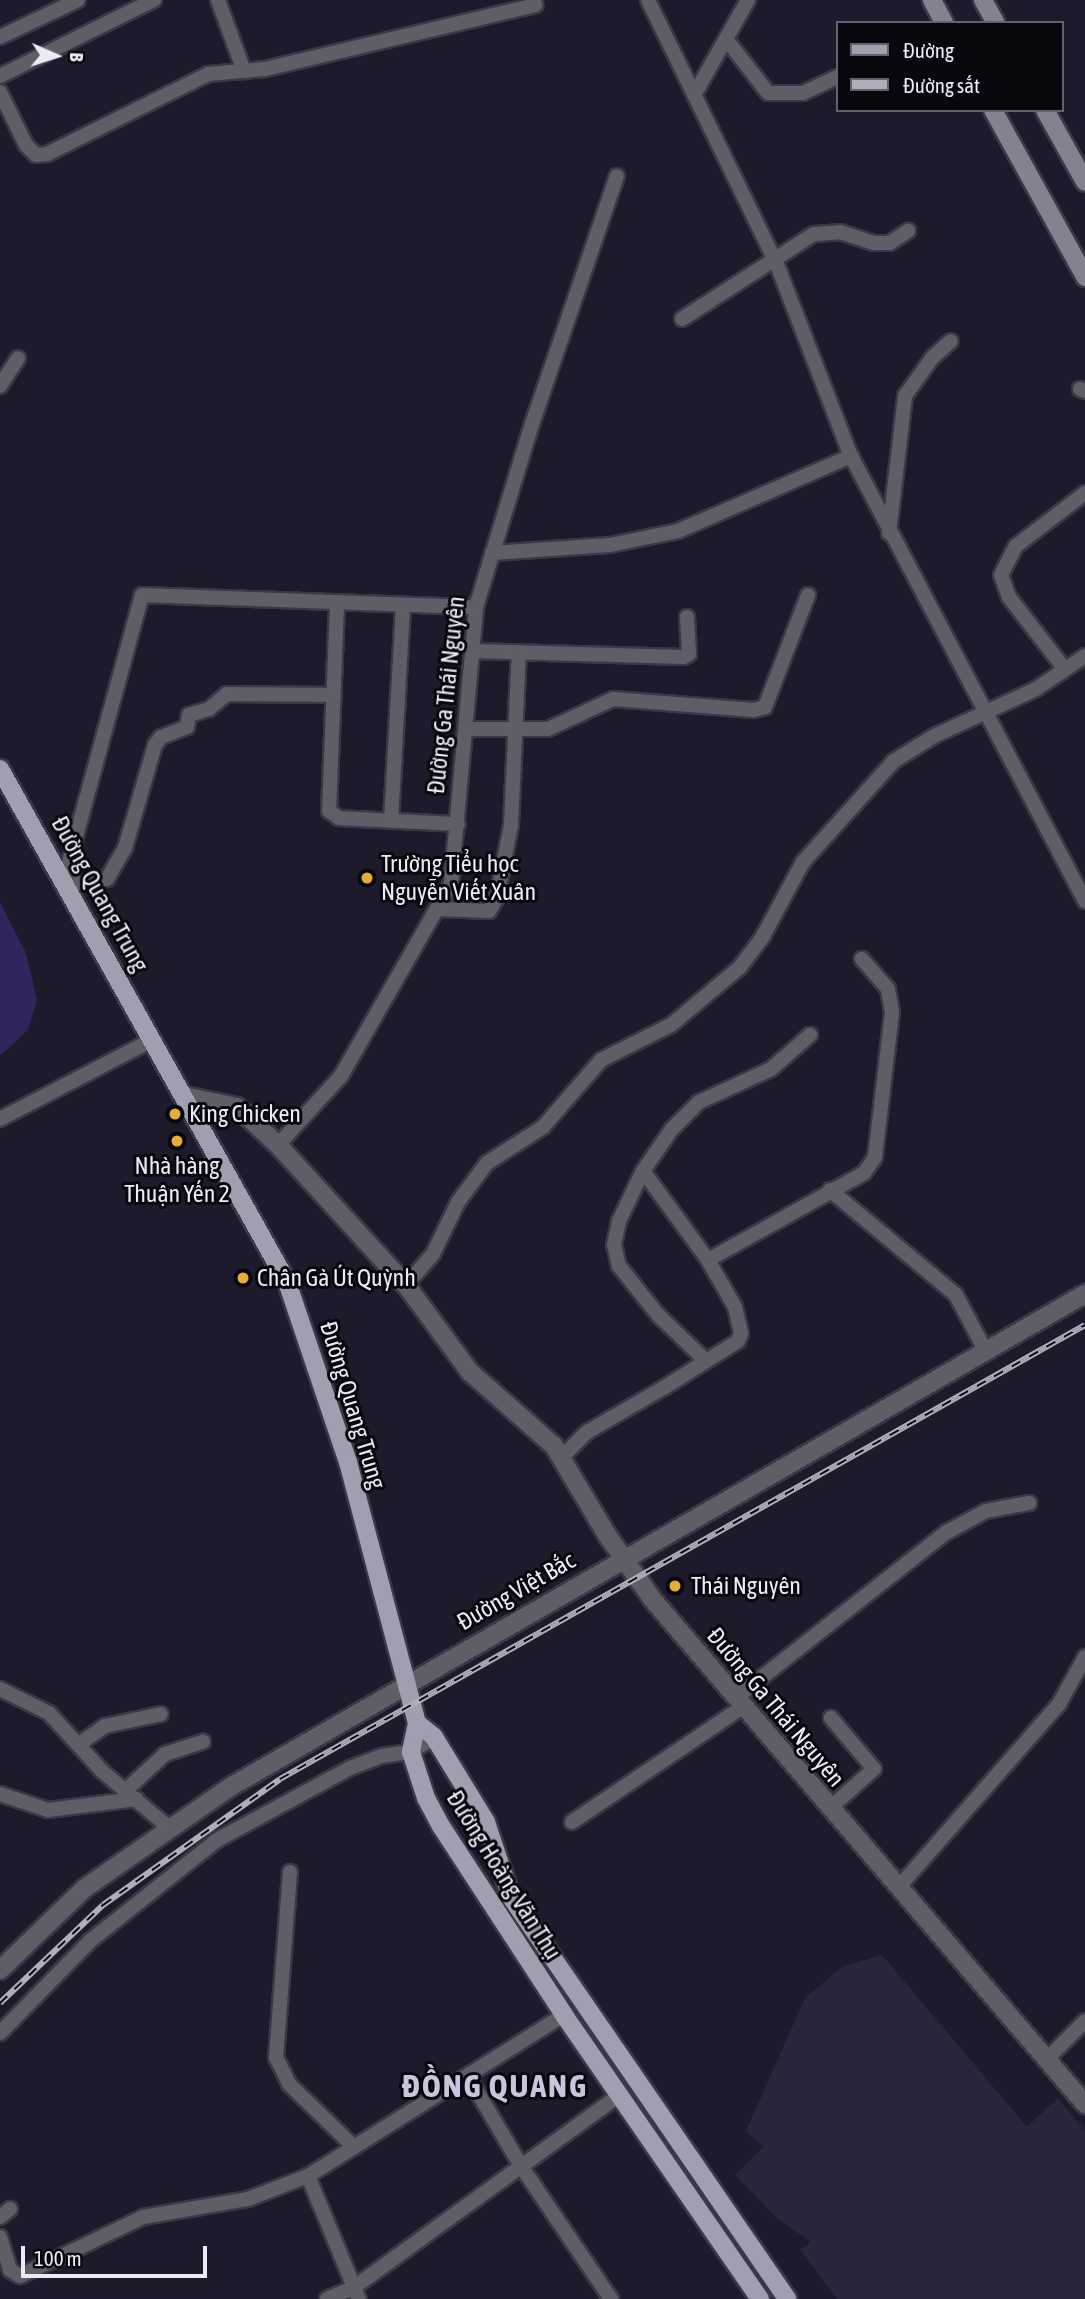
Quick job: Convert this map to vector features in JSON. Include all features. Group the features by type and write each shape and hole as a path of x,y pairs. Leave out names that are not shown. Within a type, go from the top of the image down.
{"main road":[{"path":"932,0 943,21"},
{"path":"983,0 995,21"},
{"path":"994,112 1085,277"},
{"path":"1046,112 1085,182"},
{"name":"Đường Quang Trung","path":"0,769 276,1258 297,1308 348,1462 414,1714"},
{"name":"Đường Hoàng Văn Thụ","path":"414,1714 434,1737 486,1822 511,1897 787,2299"},
{"name":"Đường Hoàng Văn Thụ","path":"414,1714 411,1752 426,1798 441,1826 618,2096 761,2299"},
{"path":"718,2239 736,2225"}],"street":[{"path":"0,37 78,0"},
{"path":"0,76 154,0"},
{"path":"648,0 776,262 851,456 889,533 1085,901"},
{"path":"694,95 748,0"},
{"path":"224,2 244,71"},
{"path":"0,92 26,145 36,155 47,154 208,74 244,71 536,5"},
{"path":"726,39 768,93 803,93 836,78"},
{"name":"Đường Ga Thái Nguyên","path":"278,1145 337,1082 381,1000 439,909 451,884 468,729 476,607 617,176"},
{"path":"682,319 776,262 814,234 825,231 874,243 890,243 908,231"},
{"path":"889,533 905,396 932,358 951,341"},
{"path":"0,386 18,358"},
{"path":"492,553 610,545 678,531 851,456"},
{"path":"1064,668 1009,597 1001,575 1016,546 1085,493"},
{"path":"333,695 227,694 209,709 189,716 187,727 161,737 155,745 125,848 107,879 65,882 142,595 476,607"},
{"path":"468,729 548,729 613,699 754,710 765,707 808,595"},
{"path":"337,604 329,811 339,818 458,824"},
{"path":"391,821 403,605"},
{"path":"472,651 684,657 689,654 687,617"},
{"path":"439,909 493,909 511,825 519,652"},
{"path":"406,1286 433,1254 458,1202 487,1163 543,1127 601,1060 684,1017 740,967 809,853 894,761 934,736 1036,689 1085,656"},
{"path":"708,1260 864,1173 878,1146 892,1012 888,989 862,959"},
{"path":"706,1361 658,1315 615,1257 619,1221 643,1171 672,1129 699,1102 771,1069 810,1035"},
{"path":"0,1119 152,1040"},
{"name":"Đường Ga Thái Nguyên","path":"184,1096 237,1107 278,1145 406,1286 470,1372 563,1456 623,1559 830,1808 1085,2104"},
{"path":"563,1456 604,1420 738,1341 743,1325 708,1260 643,1171"},
{"path":"830,1190 956,1295 986,1352"},
{"name":"Đường Việt Bắc","path":"0,1970 85,1888 168,1827 406,1683 1085,1294"},
{"path":"572,1822 741,1702 947,1532 986,1511 1029,1503"},
{"path":"898,1888 1059,1704 1085,1658"},
{"path":"0,1689 39,1704 131,1795 168,1827"},
{"path":"79,1744 105,1726 161,1714"},
{"path":"830,1808 874,1769 831,1718"},
{"path":"0,2034 90,1941 218,1840 350,1768 380,1756 411,1752 434,1737"},
{"path":"0,1794 48,1810 131,1795 165,1754 203,1742"},
{"path":"290,1872 276,2057 289,2084 354,2147"},
{"path":"0,2236 10,2270 20,2276 144,2217 248,2199 308,2176 564,2015"},
{"path":"1046,2060 1085,2021"},
{"path":"468,2076 521,2166 611,2299"},
{"path":"327,2299 356,2293 521,2166 618,2096"},
{"path":"308,2176 356,2293"}],"shaded area":[{"path":"0,902 26,953 37,1000 28,1030 0,1056"},
{"path":"882,1955 1027,2127 1058,2098 1085,2131 1085,2299 837,2299 800,2250 811,2242 778,2219 735,2175 763,2147 746,2131 805,1998 843,1966"}],"railway":[{"path":"0,2003 103,1905 280,1779 1085,1325"}],"place":[{"name":"Trường Tiểu học Nguyễn Viết Xuân","path":"367,878"},
{"name":"King Chicken","path":"175,1114"},
{"name":"Nhà hàng Thuận Yến 2","path":"177,1141"},
{"name":"Chân Gà Út Quỳnh","path":"243,1278"},
{"name":"Thái Nguyên","path":"675,1586"}],"district":[{"name":"ĐỒNG QUANG","path":"495,2086"}]}
